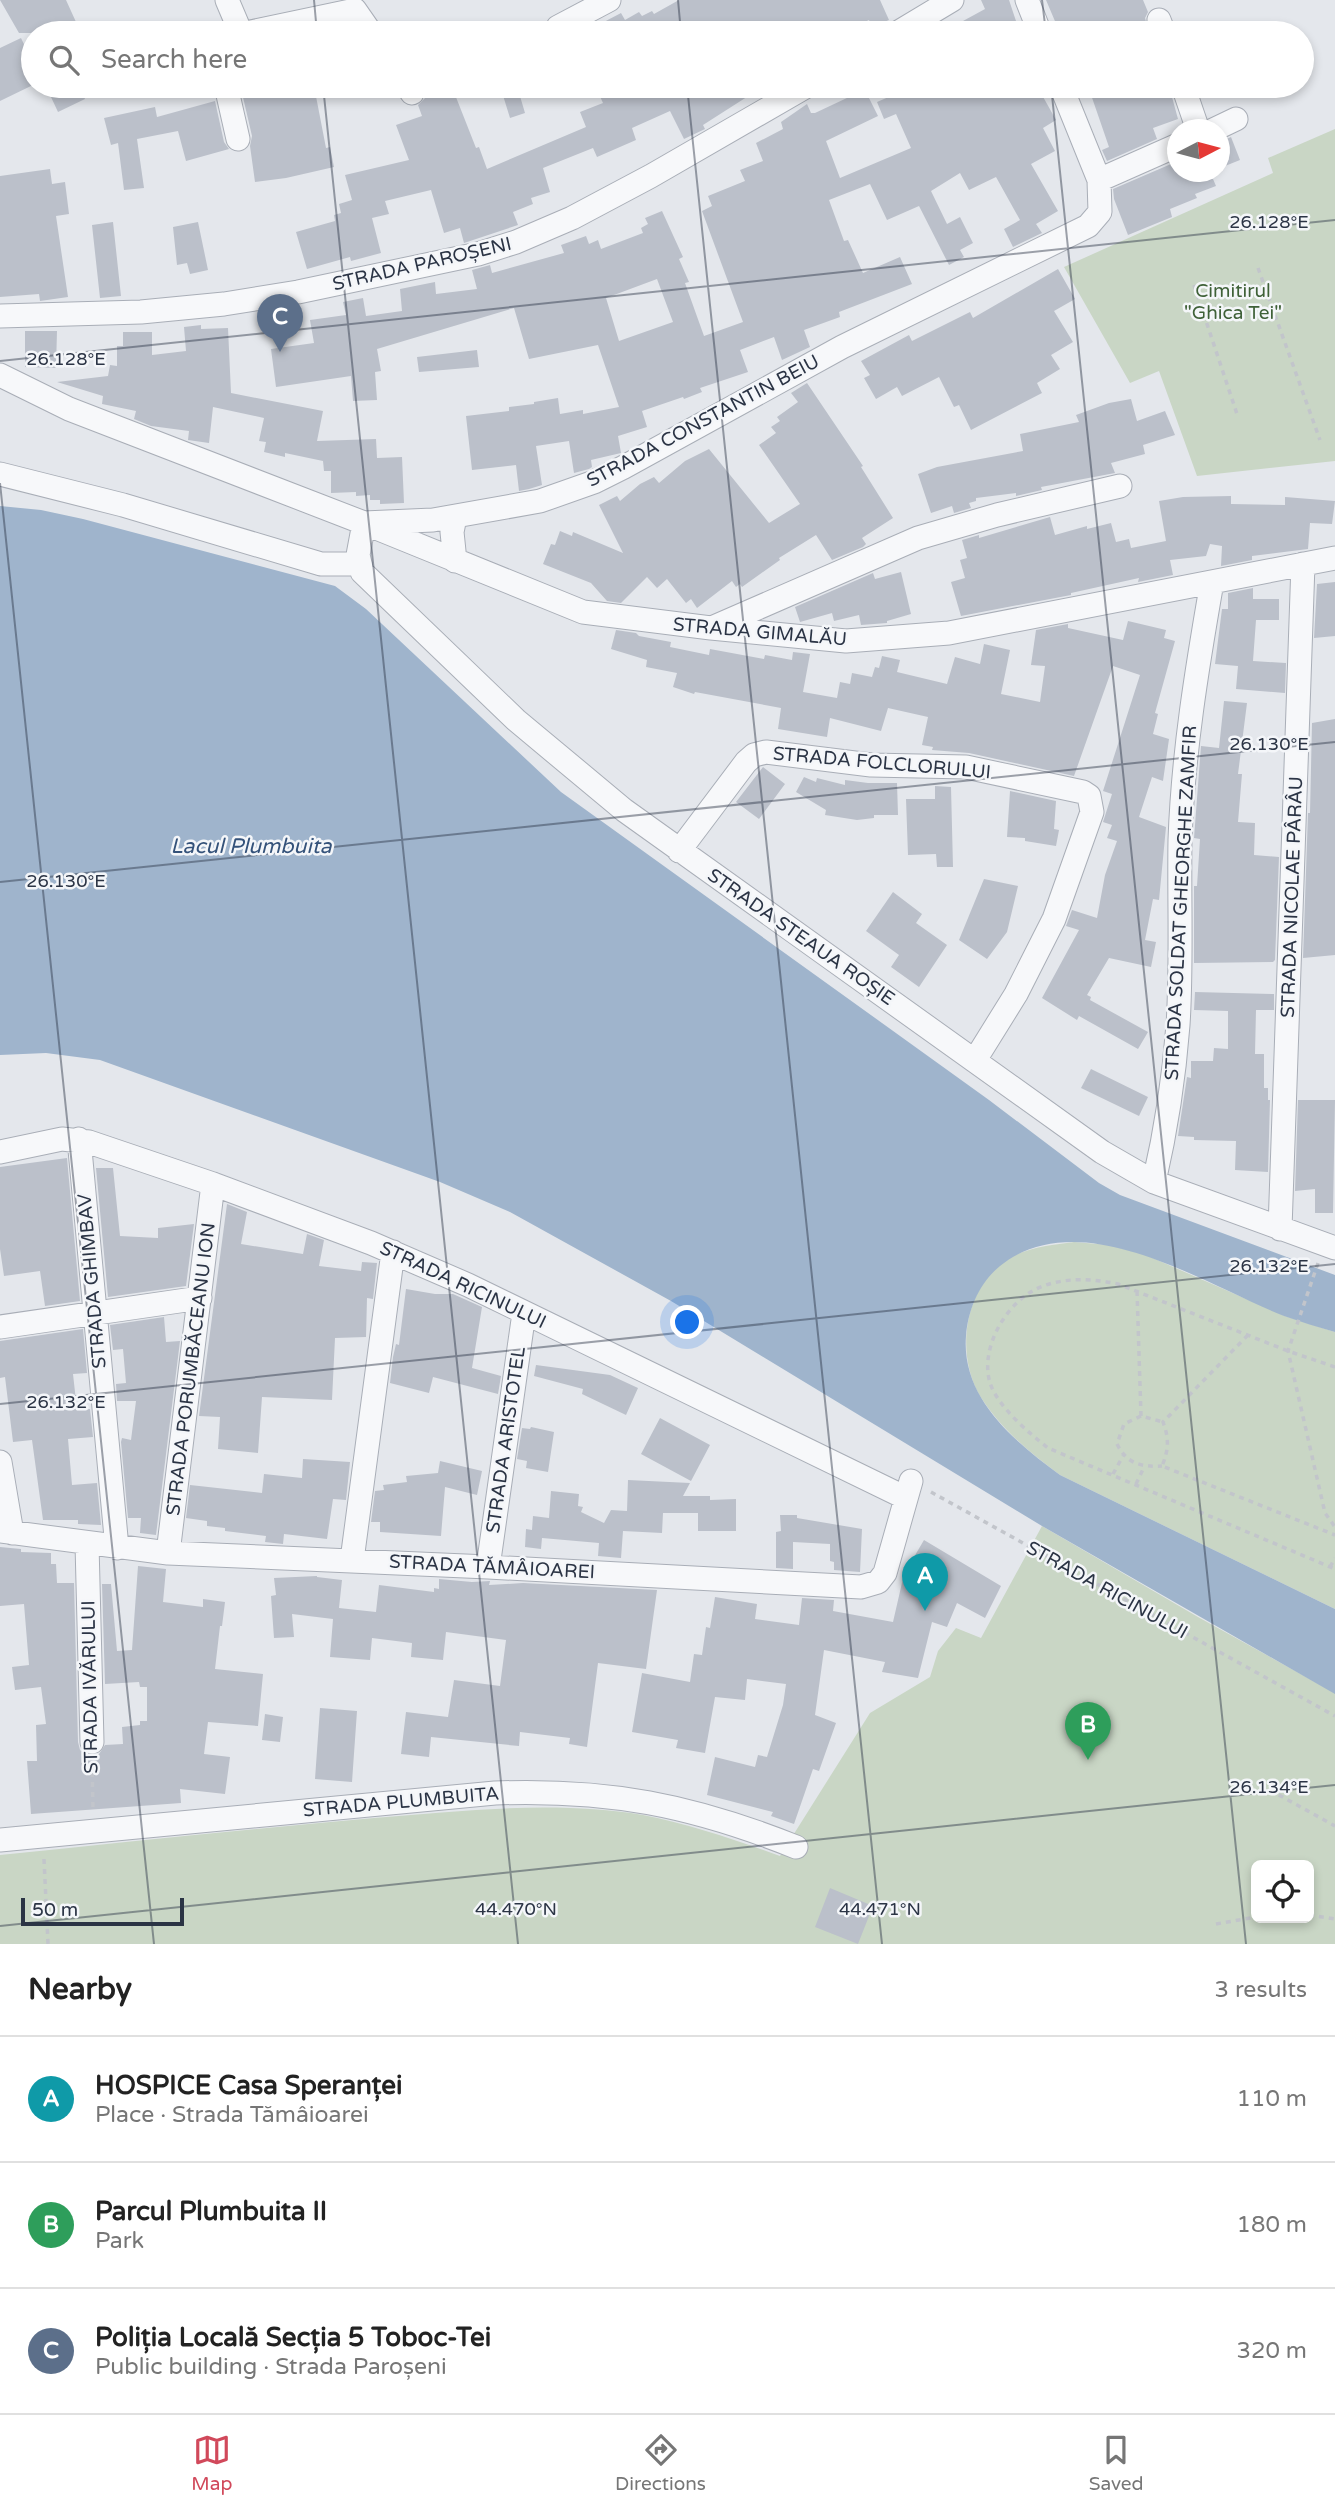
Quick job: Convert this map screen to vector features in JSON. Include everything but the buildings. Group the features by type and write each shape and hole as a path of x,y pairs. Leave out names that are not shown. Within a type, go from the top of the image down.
{"street":[{"path":"227,0 237,21"},
{"path":"570,21 610,0"},
{"path":"917,21 952,0"},
{"path":"1027,0 1035,21"},
{"path":"299,21 355,9 363,21"},
{"path":"228,98 237,139"},
{"name":"STRADA PAROȘENI","path":"0,316 141,312 224,304 311,290 478,254 516,242 572,218 786,98"},
{"name":"STRADA CONSTANTIN BEIU","path":"0,375 69,409 364,523 414,522 455,517 540,501 594,482 842,347 1079,231 1094,220 1100,212 1102,200 1099,180 1066,98"},
{"path":"1187,98 1194,119"},
{"path":"1230,122 1236,119"},
{"path":"1099,180 1167,150"},
{"path":"0,474 123,505 321,564 359,564 364,523"},
{"path":"711,628 918,538 952,526 1120,486"},
{"path":"455,517 452,532 455,561"},
{"name":"STRADA GIMALĂU","path":"364,523 583,612 846,641 950,633 1335,558"},
{"name":"STRADA STEAUA ROȘIE","path":"359,564 362,572 526,729 624,810 1102,1152 1154,1182 1280,1229 1328,1252"},
{"name":"STRADA NICOLAE PÂRÂU","path":"1280,1229 1303,564"},
{"name":"STRADA SOLDAT GHEORGHE ZAMFIR","path":"1154,1182 1173,1079 1178,1023 1180,839 1184,769 1194,688 1212,582"},
{"name":"STRADA FOLCLORULUI","path":"679,851 746,762 754,755 766,752 871,765 966,768 1083,792 1089,796 1092,812 1054,919 1016,994 975,1060"},
{"name":"STRADA RICINULUI","path":"0,1152 62,1139 79,1139 213,1184 393,1252 909,1489"},
{"name":"STRADA GHIMBAV","path":"79,1139 117,1548"},
{"name":"STRADA PORUMBĂCEANU ION","path":"168,1553 213,1184"},
{"path":"352,1560 393,1252"},
{"path":"0,1327 200,1298"},
{"name":"STRADA ARISTOTEL","path":"488,1567 524,1313"},
{"path":"0,1462 6,1532"},
{"name":"STRADA TĂMÂIOAREI","path":"6,1532 168,1553 870,1585 885,1573 909,1489"},
{"name":"STRADA IVĂRULUI","path":"87,1544 92,1742"},
{"name":"STRADA PLUMBUITA","path":"0,1840 495,1793 559,1791 631,1798 677,1808 739,1826 796,1847"}],"path":[{"path":"1258,268 1320,440"},
{"path":"1194,285 1237,414"},
{"path":"1328,1252 1288,1351 1325,1513 1335,1527"},
{"path":"1335,1367 1138,1291 1096,1280 1067,1280 1042,1286 1025,1296 1008,1313 994,1336 989,1360 990,1383 1007,1410 1024,1429 1048,1448 1333,1568 1335,1558"},
{"path":"1138,1291 1141,1416"},
{"path":"1163,1422 1248,1335"},
{"path":"1163,1422 1141,1416 1124,1424 1117,1444 1123,1456 1144,1467 1162,1466 1335,1535"},
{"path":"1162,1466 1168,1452 1168,1436 1163,1422"},
{"path":"1113,1474 1123,1456"},
{"path":"1136,1484 1144,1467"},
{"name":"STRADA RICINULUI","path":"909,1489 1335,1716"},
{"name":"STRADA IVĂRULUI","path":"92,1742 94,1830"},
{"path":"1270,1790 1335,1826"},
{"path":"44,1836 48,1944"},
{"path":"1314,1915 1335,1919"},
{"path":"1216,1924 1251,1918"}],"green space":[{"name":"Cimitirul \"Ghica Tei\"","path":"1335,129 1335,461 1197,476 1159,371 1130,383 1064,267 1273,173 1268,158"},
{"path":"1074,1242 1110,1245 1146,1255 1285,1316 1335,1332 1335,1609 1060,1475 1016,1439 988,1408 972,1378 966,1340 968,1320 983,1283 1011,1257 1050,1245"},
{"path":"1042,1526 1335,1693 1335,1944 0,1944 0,1855 374,1818 475,1810 576,1808 661,1819 780,1856 870,1713 930,1677 938,1651 956,1628 981,1638"}],"water":[{"name":"Lacul Plumbuita","path":"0,506 41,510 83,519 335,586 366,609 561,792 989,1100 1099,1183 1120,1195 1335,1275 1335,1332 1284,1316 1181,1269 1143,1255 1105,1245 1067,1242 1032,1248 993,1272 976,1297 966,1336 972,1379 982,1399 1009,1433 1060,1475 1335,1609 1335,1694 1042,1526 671,1301 510,1212 440,1182 100,1060 46,1053 0,1055"}],"place":[{"name":"Poliția Locală Secția 5 Toboc-Tei","path":"280,352"},
{"name":"HOSPICE Casa Speranței","path":"925,1611"},
{"name":"Parcul Plumbuita II","path":"1088,1760"}]}
